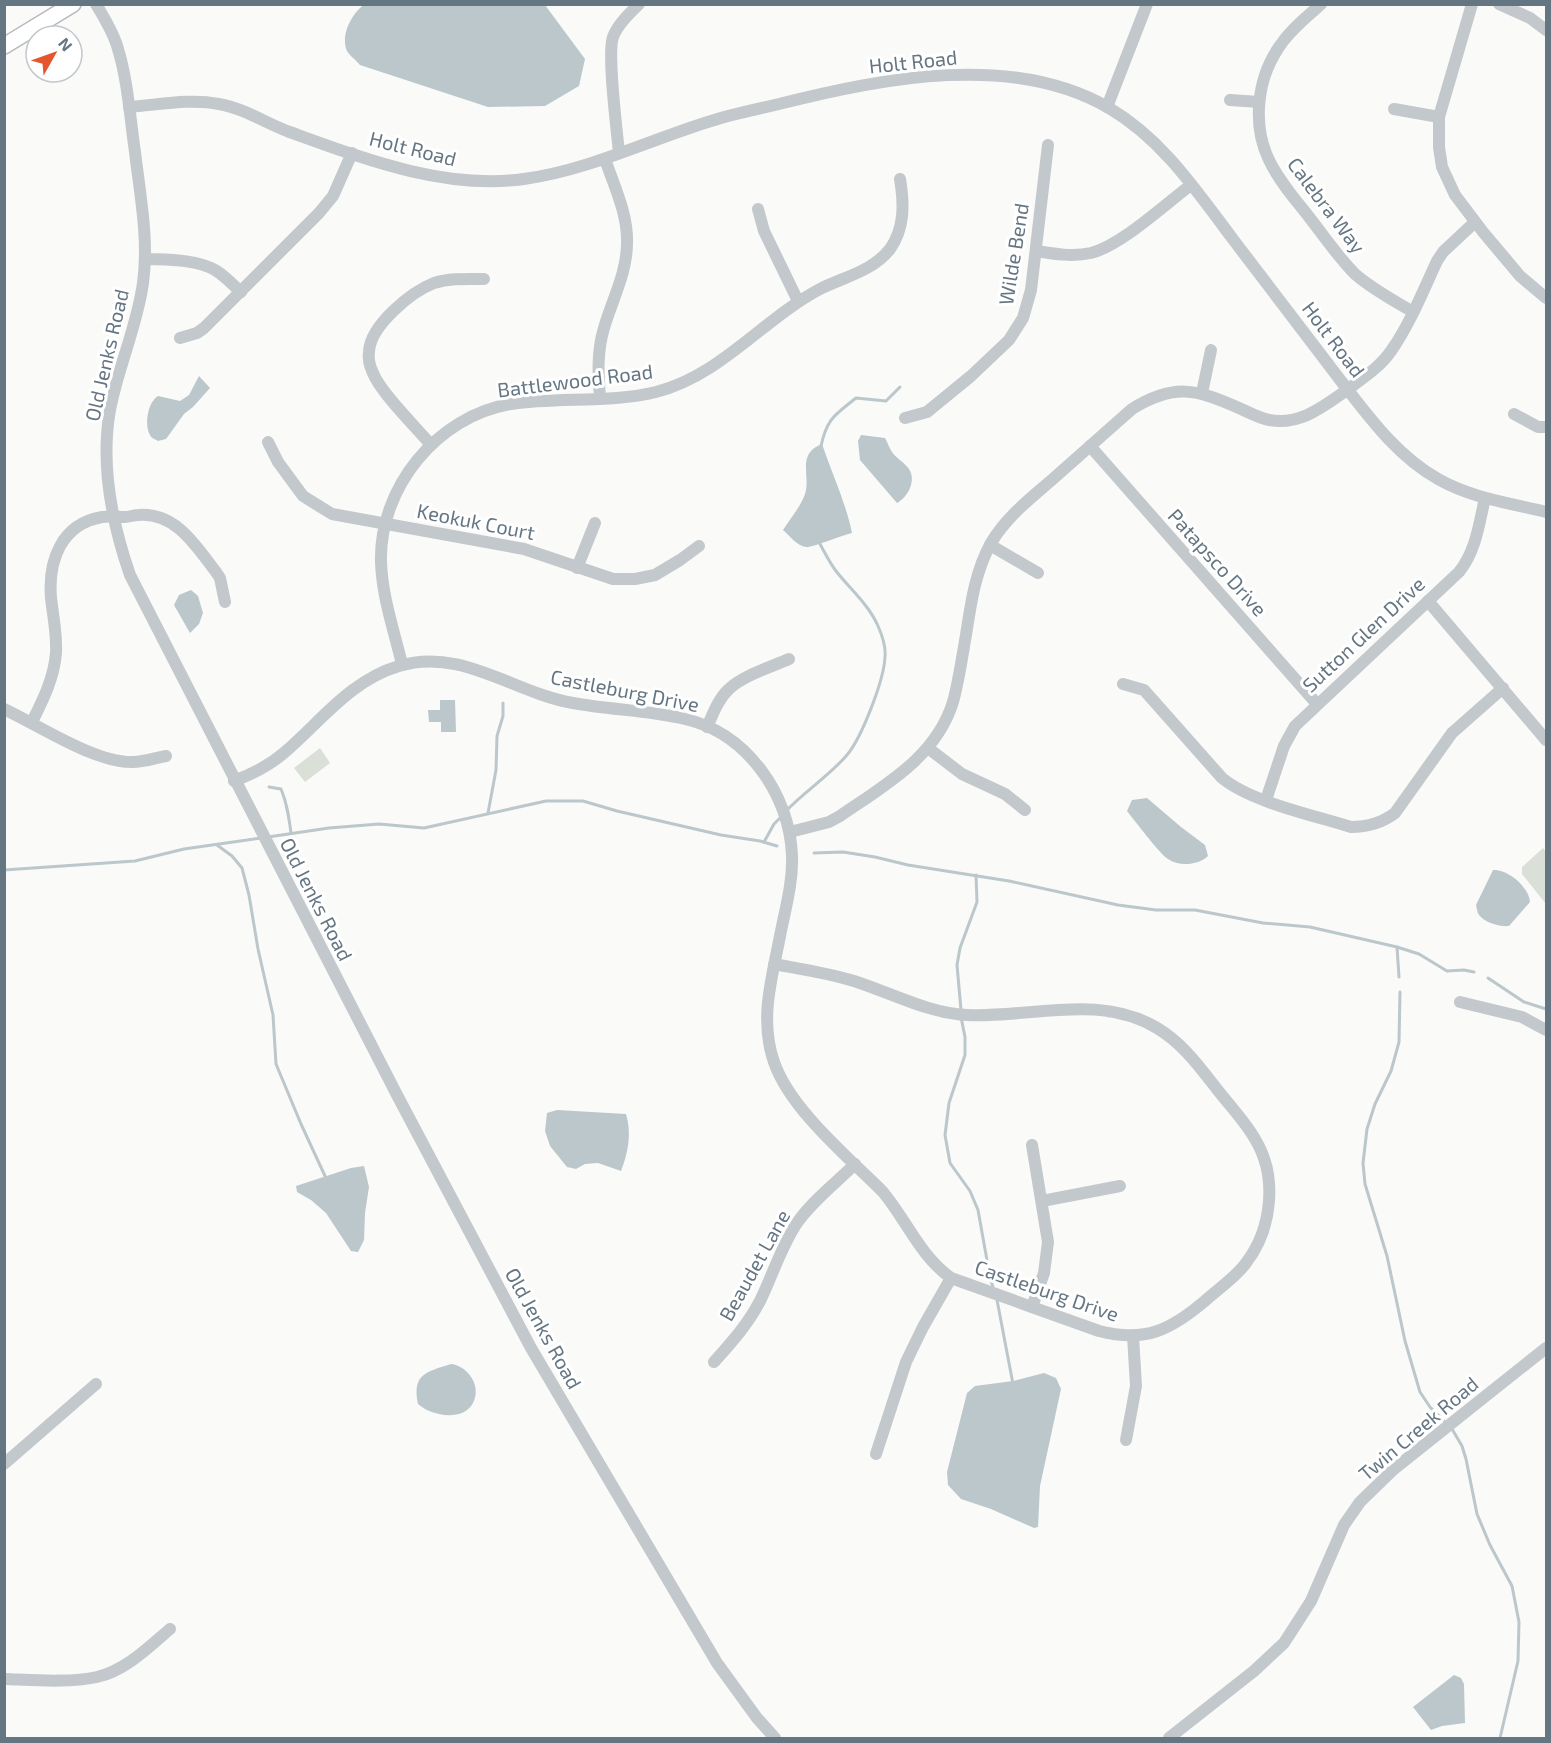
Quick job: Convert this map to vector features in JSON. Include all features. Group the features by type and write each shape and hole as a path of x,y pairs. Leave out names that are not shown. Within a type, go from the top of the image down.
{"main road":[{"path":"4,46 73,4"}],"street":[{"name":"Old Jenks Road","path":"96,4 118,48 129,107 143,218 145,259 143,283 134,328 110,409 108,428 108,483 119,544 130,575 402,1106 531,1348 717,1663 757,1718 776,1738"},
{"path":"619,153 612,38 626,16 639,4"},
{"path":"1107,107 1147,4"},
{"name":"Calebra Way","path":"1321,4 1279,45 1266,72 1259,102 1260,131 1264,146 1272,166 1285,186 1354,273 1413,312"},
{"path":"1472,4 1439,117 1442,167 1455,195 1475,222 1520,276 1546,298"},
{"path":"1499,4 1530,18 1546,30"},
{"name":"Holt Road","path":"129,107 192,102 214,103 234,108 277,127 352,153 434,177 493,181 529,178 605,159 716,119 832,92 906,79 973,76 1021,79 1061,87 1107,107 1135,126 1161,149 1191,184 1347,389 1377,426 1413,462 1453,487 1485,498 1546,512"},
{"path":"1230,100 1259,102"},
{"path":"1394,109 1439,117"},
{"name":"Wilde Bend","path":"905,418 927,412 996,353 1017,329 1028,305 1048,145"},
{"path":"180,338 197,333 204,328 330,201 352,153"},
{"path":"600,397 599,348 625,265 627,241 623,210 605,159"},
{"name":"Battlewood Road","path":"402,664 384,585 382,555 385,524 400,485 416,461 431,445 455,426 492,409 528,402 652,393 683,382 716,363 798,301 869,267 890,249 896,240 903,217 900,179"},
{"path":"1036,251 1055,254 1092,253 1128,233 1191,184"},
{"path":"758,210 764,231 798,301"},
{"path":"790,832 829,822 840,816 906,770 928,748 952,705 975,581 996,534 1013,514 1132,409 1155,396 1177,391 1202,393 1268,420 1285,421 1316,412 1381,363 1398,341 1443,252 1475,222"},
{"path":"145,259 192,262 206,266 222,274 241,292"},
{"path":"431,445 378,383 370,363 370,343 386,320 413,294 446,280 484,279"},
{"path":"1202,393 1211,350"},
{"path":"1514,414 1538,427 1546,428"},
{"name":"Keokuk Court","path":"268,442 284,472 303,496 332,514 511,546 613,579 635,579 663,571 699,546"},
{"name":"Patapsco Drive","path":"1090,446 1317,704"},
{"name":"Sutton Glen Drive","path":"1266,800 1289,735 1295,726 1459,572 1470,555 1485,498"},
{"path":"32,722 48,688 54,667 56,642 51,597 51,571 57,551 69,534 83,524 113,516 149,515 177,526 186,533 220,578 225,602"},
{"path":"577,568 595,523"},
{"path":"990,545 1038,573"},
{"path":"1428,601 1546,740"},
{"path":"707,727 720,700 728,690 741,681 789,659"},
{"name":"Castleburg Drive","path":"234,781 265,767 284,753 320,718 364,681 402,664 431,660 460,664 562,700 654,713 686,719 707,727 737,745 759,766 775,792 790,832 793,860 768,995 766,1018 769,1042 781,1079 800,1108 893,1204 926,1256 951,1278 1099,1330 1133,1336 1168,1327 1182,1318 1237,1274 1258,1244 1266,1220 1269,1187 1264,1157 1257,1141 1182,1047 1170,1036 1142,1019 1105,1009 989,1015 960,1014 911,1002 853,981 774,964"},
{"path":"1123,684 1144,690 1222,778 1232,786 1266,800 1351,827 1369,826 1383,821 1401,806 1452,733 1503,688"},
{"path":"4,709 69,742 112,759 141,762 166,756"},
{"path":"928,748 962,774 1005,794 1025,810"},
{"path":"1460,1002 1522,1017 1546,1030"},
{"path":"1032,1144 1048,1242 1044,1273 1032,1307"},
{"name":"Beaudet Lane","path":"714,1362 741,1331 755,1310 797,1223 814,1203 855,1164"},
{"path":"1042,1201 1120,1186"},
{"path":"876,1454 906,1362 951,1278"},
{"path":"1126,1440 1136,1386 1133,1336"},
{"name":"Twin Creek Road","path":"1169,1738 1254,1671 1284,1643 1311,1601 1344,1525 1360,1503 1394,1469 1546,1348"},
{"path":"4,1464 96,1384"},
{"path":"4,1679 99,1677 128,1662 170,1629"}],"shaded area":[{"path":"365,4 545,5 585,59 579,86 545,106 488,107 360,65 347,51 345,38 348,25"},
{"path":"199,376 210,388 184,414 166,439 158,441 152,438 148,430 147,419 149,408 155,399 158,396 180,401 189,395"},
{"path":"861,435 885,438 892,452 909,469 912,479 910,489 897,503 860,460 858,441"},
{"path":"822,444 843,500 852,533 806,547 797,543 783,530 805,494 809,454"},
{"path":"191,590 198,596 203,613 199,624 190,633 174,605 179,595"},
{"path":"440,700 455,700 456,732 441,732 441,722 429,722 428,710 440,710"},
{"path":"320,748 330,763 305,782 294,768"},
{"path":"1147,798 1205,845 1208,856 1194,863 1183,864 1168,859 1127,811 1132,800"},
{"path":"1543,848 1546,852 1546,904 1522,874 1522,867"},
{"path":"1493,870 1505,872 1517,880 1529,896 1530,902 1509,926 1489,922 1477,912 1476,905"},
{"path":"557,1110 626,1114 629,1128 628,1143 621,1171 598,1163 585,1164 576,1169 567,1167 550,1146 545,1131 547,1113"},
{"path":"364,1166 369,1187 364,1240 358,1252 351,1251 326,1213 297,1192 296,1186"},
{"path":"451,1364 463,1369 472,1378 476,1390 473,1403 462,1413 455,1415 431,1412 418,1404 419,1380 434,1369"},
{"path":"1044,1373 1056,1378 1061,1389 1040,1486 1038,1527 1034,1528 961,1499 948,1485 947,1472 967,1393 975,1386 1013,1381"},
{"path":"1454,1675 1461,1678 1464,1684 1465,1723 1431,1730 1413,1707"}],"waterway":[{"path":"821,446 829,423 856,398 886,401 900,387"},
{"path":"786,811 833,770 853,747 865,722 884,667 885,649 874,618 834,568 820,540"},
{"path":"488,813 496,770 497,736 503,716 503,703"},
{"path":"269,787 281,789 291,833"},
{"path":"268,837 329,828 379,824 424,828 546,801 583,801 617,811 777,846"},
{"path":"764,842 774,824 782,816"},
{"path":"4,870 135,861 184,849 261,838"},
{"path":"217,845 232,856 242,868 273,1015 276,1064 325,1176"},
{"path":"814,853 843,852 875,857 908,865 1009,881 1118,905 1156,910 1195,910 1263,923 1310,927 1419,954 1447,971 1474,972"},
{"path":"961,1010 957,965 960,948 977,902 976,875"},
{"path":"1397,947 1399,977"},
{"path":"1488,978 1524,1002 1546,1009"},
{"path":"1400,992 1399,1042 1391,1071 1375,1104 1367,1129 1363,1163 1365,1184 1387,1256 1405,1341 1420,1392 1430,1407 1444,1421"},
{"path":"961,1017 965,1037 965,1055 949,1103 945,1135 950,1163 970,1191 978,1210 994,1291"},
{"path":"997,1300 1013,1384"},
{"path":"1452,1429 1462,1446 1466,1459 1477,1514 1490,1545 1512,1586 1519,1622 1518,1661 1500,1738"}]}
